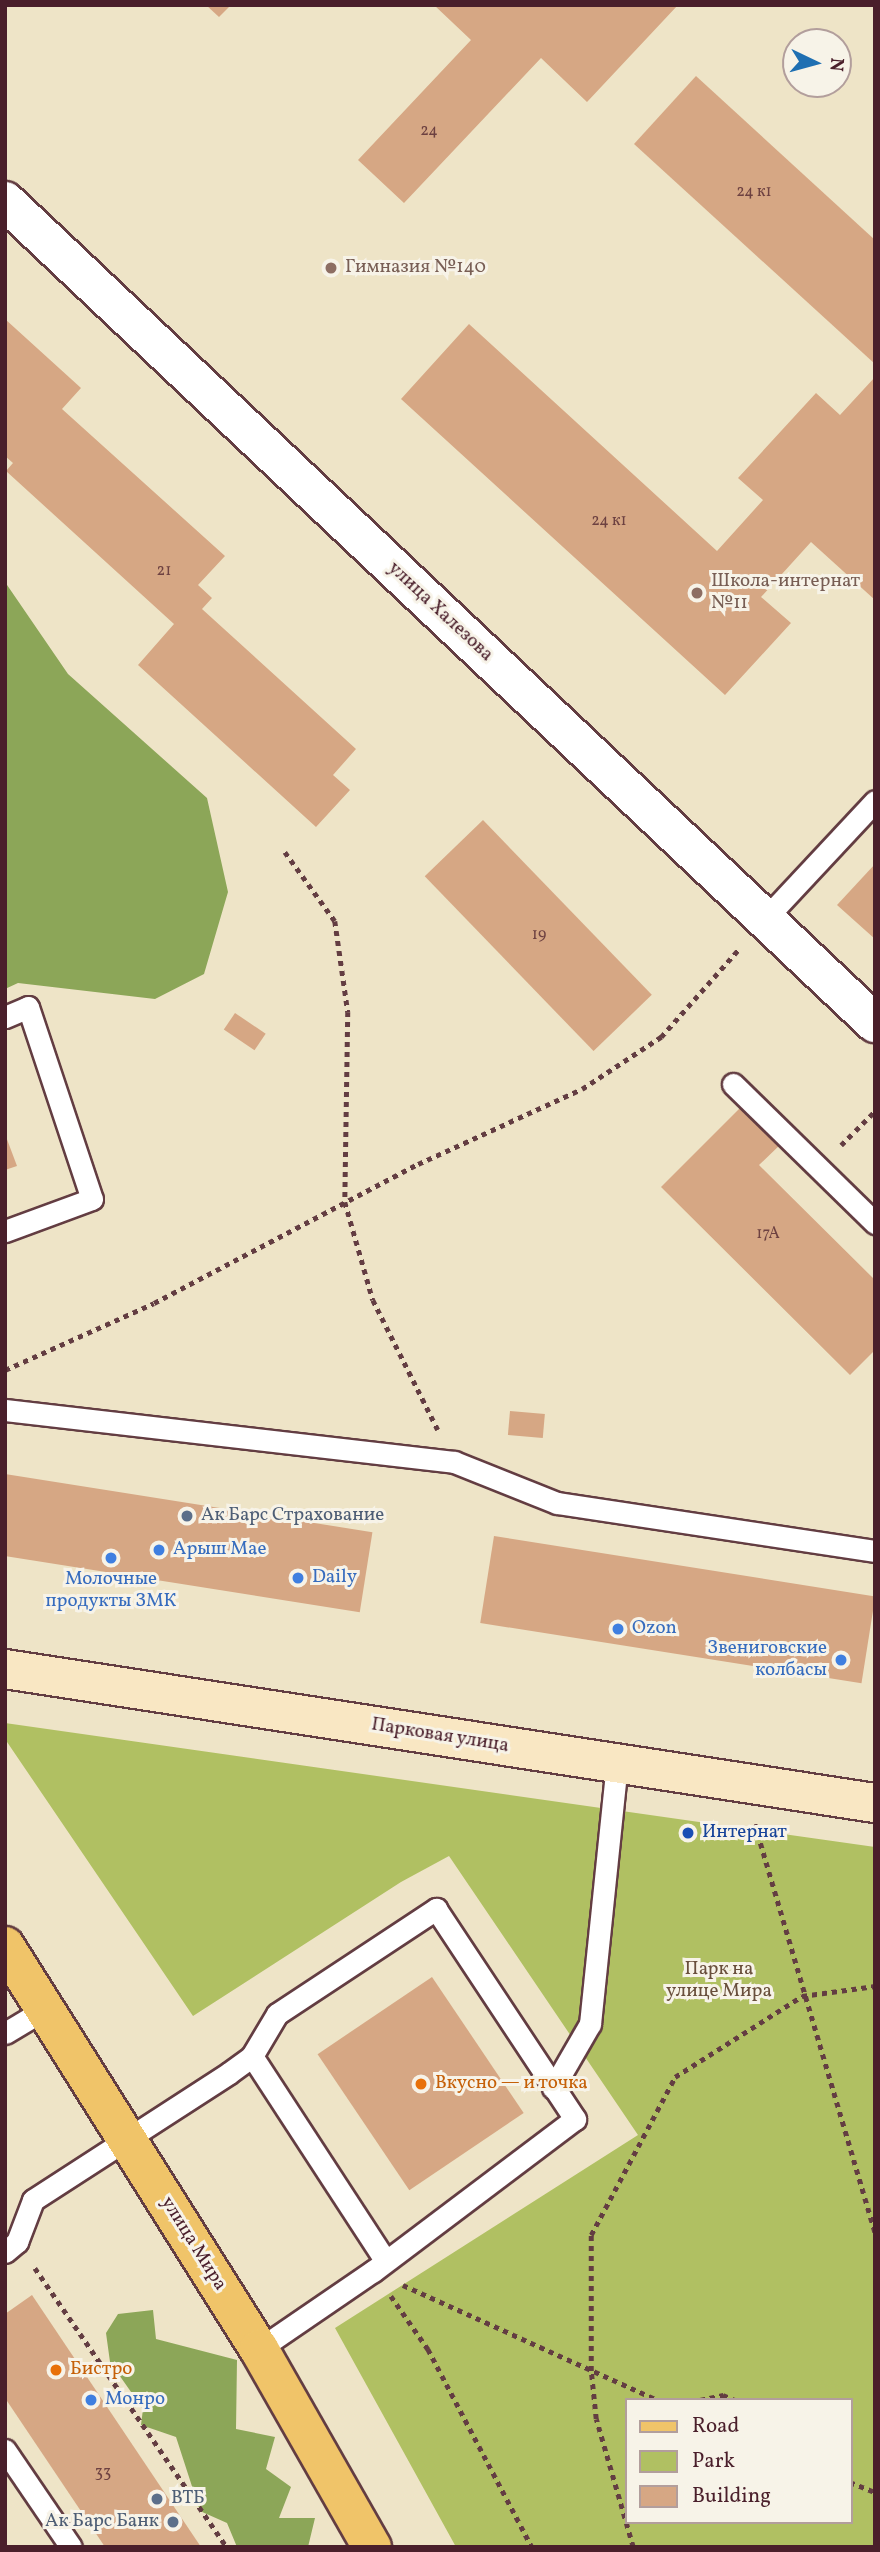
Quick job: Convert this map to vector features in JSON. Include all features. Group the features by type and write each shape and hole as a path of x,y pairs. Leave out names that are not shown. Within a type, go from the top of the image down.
{"main road":[{"name":"улица Мира","path":"5,1946 47,2008 259,2349 372,2547"}],"street":[{"name":"улица Халезова","path":"5,201 875,1023"},
{"name":"Парковая улица","path":"5,1669 875,1803"}],"lane":[{"path":"765,919 875,801"},
{"path":"5,1017 28,1007 92,1199 5,1231"},
{"path":"733,1084 875,1223"},
{"path":"5,1410 454,1462 558,1503 875,1551"},
{"path":"553,2088 590,2024 617,1763"},
{"path":"11,2247 33,2200 128,2142 252,2056 277,2014 436,1909 575,2119 379,2266 259,2349"},
{"path":"5,2033 47,2008"},
{"path":"252,2056 379,2266"},
{"path":"5,2450 71,2547"}],"path":[{"path":"285,852 335,921 348,1012 345,1202 373,1300 454,1462"},
{"path":"5,1370 154,1303 345,1202 582,1089 661,1037 765,919"},
{"path":"819,1168 875,1111"},
{"path":"744,1783 802,1996 875,2233"},
{"path":"624,2516 596,2419 591,2371 591,2235 675,2077 802,1996 875,1986"},
{"path":"11,2247 227,2547"},
{"path":"379,2266 591,2371 653,2398"},
{"path":"379,2266 428,2349 532,2547"},
{"path":"709,2398 723,2395 730,2398"},
{"path":"852,2483 875,2492"},
{"path":"626,2524 633,2547"}],"green space":[{"path":"5,582 68,674 207,798 228,892 204,974 155,999 18,983 5,989"},
{"name":"Парк на улице Мира","path":"5,1723 875,1847 875,2547 456,2547 335,2328 638,2135 449,1856 401,1882 193,2016 5,1739"},
{"path":"153,2310 156,2339 237,2360 236,2429 275,2437 266,2469 291,2487 279,2518 315,2518 308,2547 237,2547 227,2523 200,2511 176,2437 141,2425 143,2409 110,2362 106,2333 118,2314"}],"building":[{"path":"206,5 231,5 219,17"},
{"path":"434,5 678,5 587,102 541,58 404,203 358,160 471,40"},
{"path":"696,76 875,240 875,364 634,144"},
{"path":"5,319 81,388 62,409 225,556 198,585 212,598 202,609 356,749 333,775 350,790 316,827 138,665 174,624 6,471 13,463 5,456"},
{"path":"469,324 717,551 763,500 738,478 816,393 840,415 875,377 875,600 811,542 761,597 791,623 725,695 401,399"},
{"path":"483,820 652,995 594,1051 425,876"},
{"path":"875,864 875,939 837,905"},
{"path":"235,1013 266,1034 254,1050 224,1030"},
{"path":"745,1103 783,1142 759,1165 875,1280 875,1350 850,1375 661,1187"},
{"path":"5,1134 17,1166 5,1170"},
{"path":"510,1411 545,1414 543,1438 508,1435"},
{"path":"5,1474 372,1532 360,1612 5,1556"},
{"path":"494,1536 875,1596 861,1683 480,1623"},
{"name":"Вкусно — и точка","path":"432,1977 524,2113 409,2190 318,2054"},
{"path":"32,2295 201,2547 105,2547 5,2398 5,2314"}],"place":[{"name":"Гимназия №140","path":"331,268"},
{"name":"Школа-интернат №11","path":"697,593"},
{"name":"Ак Барс Страхование","path":"187,1516"},
{"name":"Арыш Мае","path":"159,1550"},
{"name":"Молочные продукты ЗМК","path":"111,1558"},
{"name":"Daily","path":"298,1578"},
{"name":"Ozon","path":"618,1629"},
{"name":"Звениговские колбасы","path":"841,1660"},
{"name":"Интернат","path":"688,1833"},
{"name":"Вкусно — и точка","path":"421,2084"},
{"name":"Бистро","path":"56,2370"},
{"name":"Монро","path":"91,2400"},
{"name":"ВТБ","path":"157,2499"},
{"name":"Ак Барс Банк","path":"173,2522"}]}
